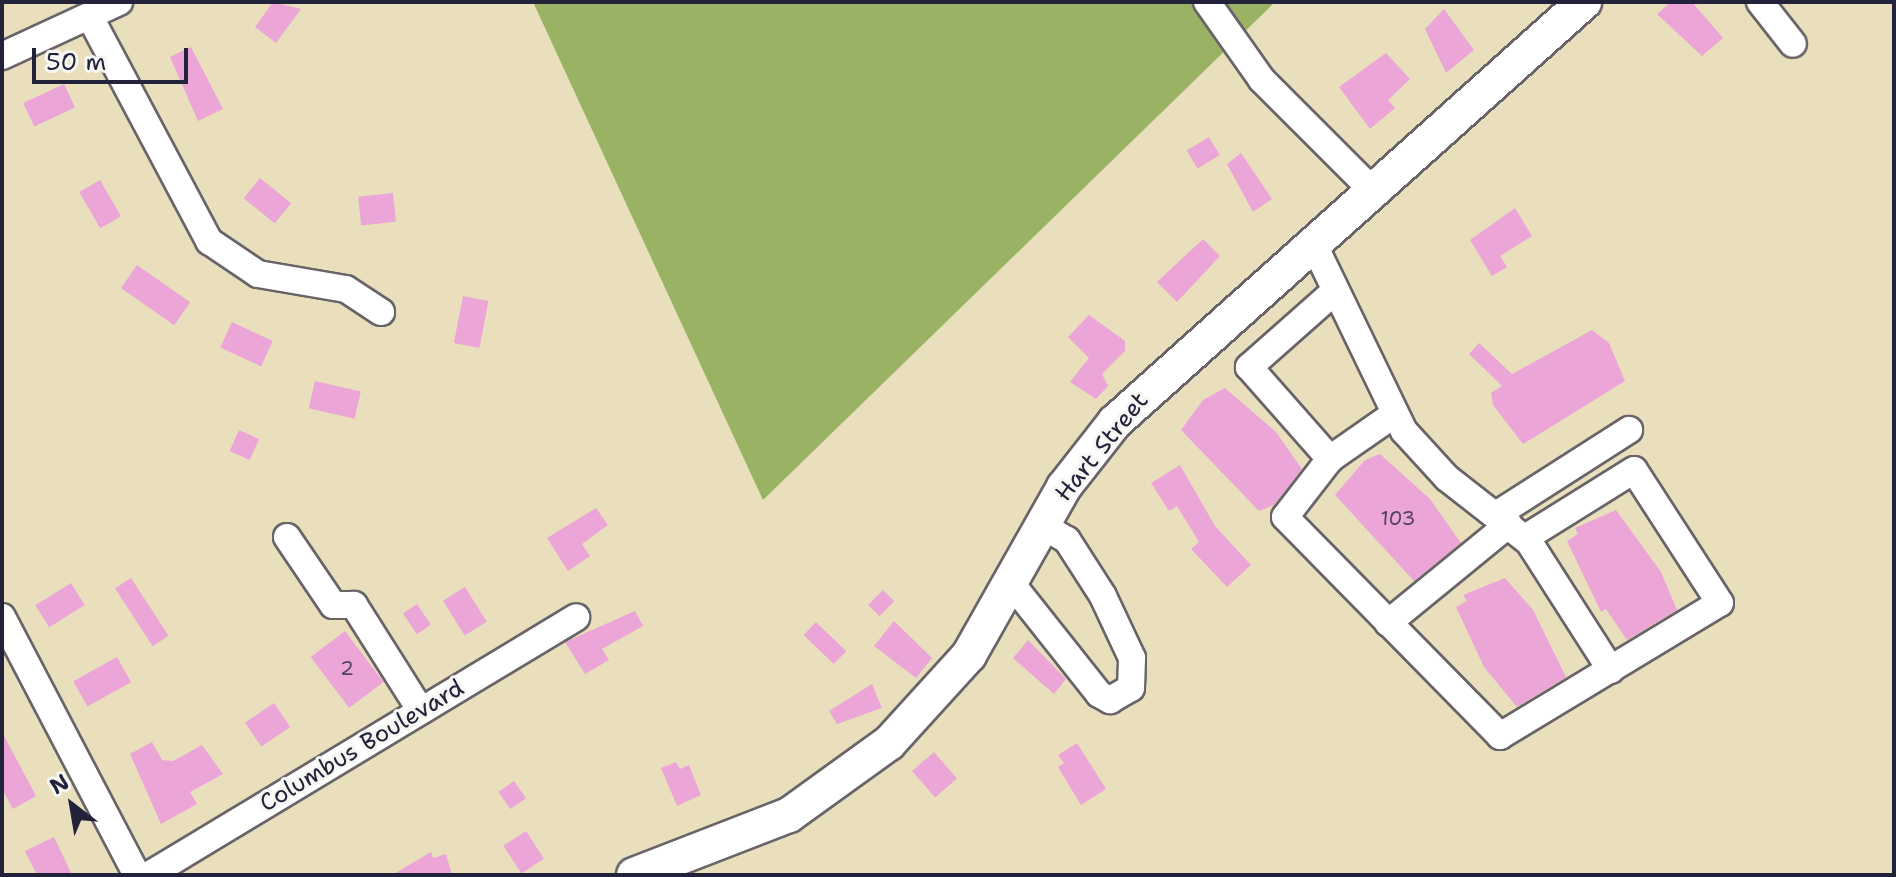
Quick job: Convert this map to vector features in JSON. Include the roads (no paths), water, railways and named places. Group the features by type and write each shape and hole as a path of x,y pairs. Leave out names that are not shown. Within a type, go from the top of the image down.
{"main road":[{"name":"Hart Street","path":"634,875 763,828 847,778 951,677 1043,526 1115,422 1584,2"}],"street":[{"path":"2,56 119,2"},
{"path":"1207,2 1262,80 1374,192"},
{"path":"1760,2 1793,44"},
{"path":"90,17 209,241 258,274 346,289 381,312"},
{"path":"1314,245 1393,415 1430,463 1510,526 1611,670"},
{"path":"1330,459 1249,367 1335,291"},
{"path":"1393,415 1330,459 1285,517 1500,736 1720,603 1634,470 1510,526"},
{"path":"1388,623 1629,430"},
{"path":"1011,583 1099,694 1110,700 1131,688 1132,658 1103,596 1067,540 1043,526"},
{"path":"287,537 333,605 354,605 421,711"},
{"path":"2,617 137,875"},
{"name":"Columbus Boulevard","path":"149,875 576,617"}]}
